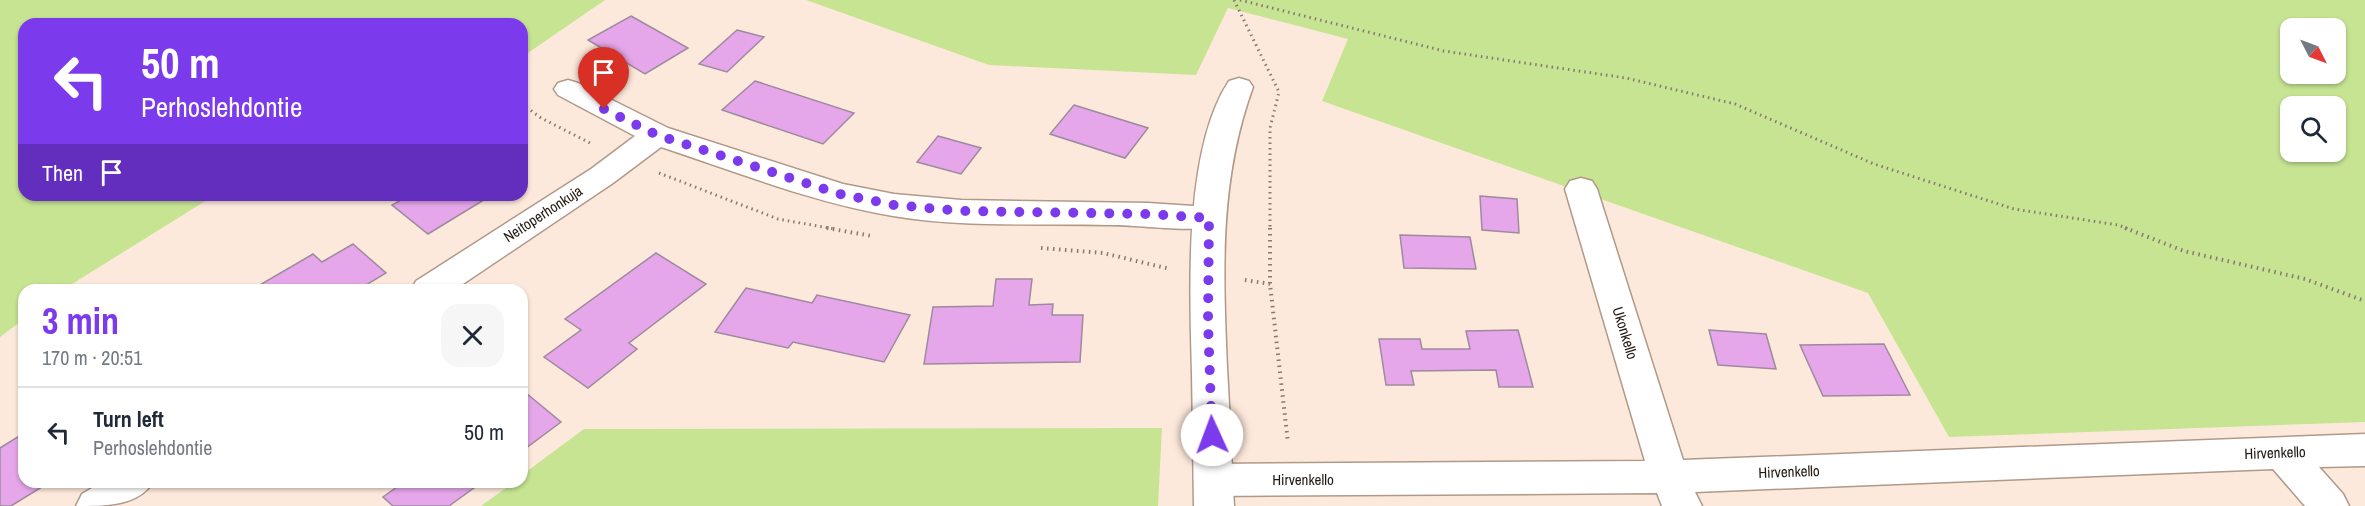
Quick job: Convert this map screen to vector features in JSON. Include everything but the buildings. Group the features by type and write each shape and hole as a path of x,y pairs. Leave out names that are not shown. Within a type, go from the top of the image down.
{"street":[{"path":"1214,493 1208,322 1209,218 1215,156 1225,117 1239,87"},
{"path":"568,89 657,135 840,194 894,205 961,211 1148,214 1209,218"},
{"name":"Neitoperhonkuja","path":"437,284 602,176 657,135"},
{"name":"Ukonkello","path":"1581,189 1675,491"},
{"name":"Hirvenkello","path":"1214,493 1293,480 1675,491 2282,453 2365,450"},
{"path":"2282,453 2329,506"},
{"path":"96,506 124,488"}],"path":[{"path":"1234,0 1279,92 1270,128 1270,285 1293,480"},
{"path":"1240,0 1444,51 1626,78 1735,104 1874,164 2014,209 2118,225 2184,250 2305,279 2365,301"}],"green space":[{"path":"0,0 605,0 528,53 528,18 18,18 18,201 205,201 72,284 18,284 18,324 0,337"},
{"path":"806,0 2365,0 2365,422 1949,437 1868,293 1322,101 1348,39 1228,8 1196,75 989,65"},
{"path":"1162,428 1158,506 481,506 506,488 528,488 528,471 584,429"}],"route":[{"path":"604,109 657,135 840,194 894,205 961,211 1148,214 1209,218 1208,322 1212,435"}]}
